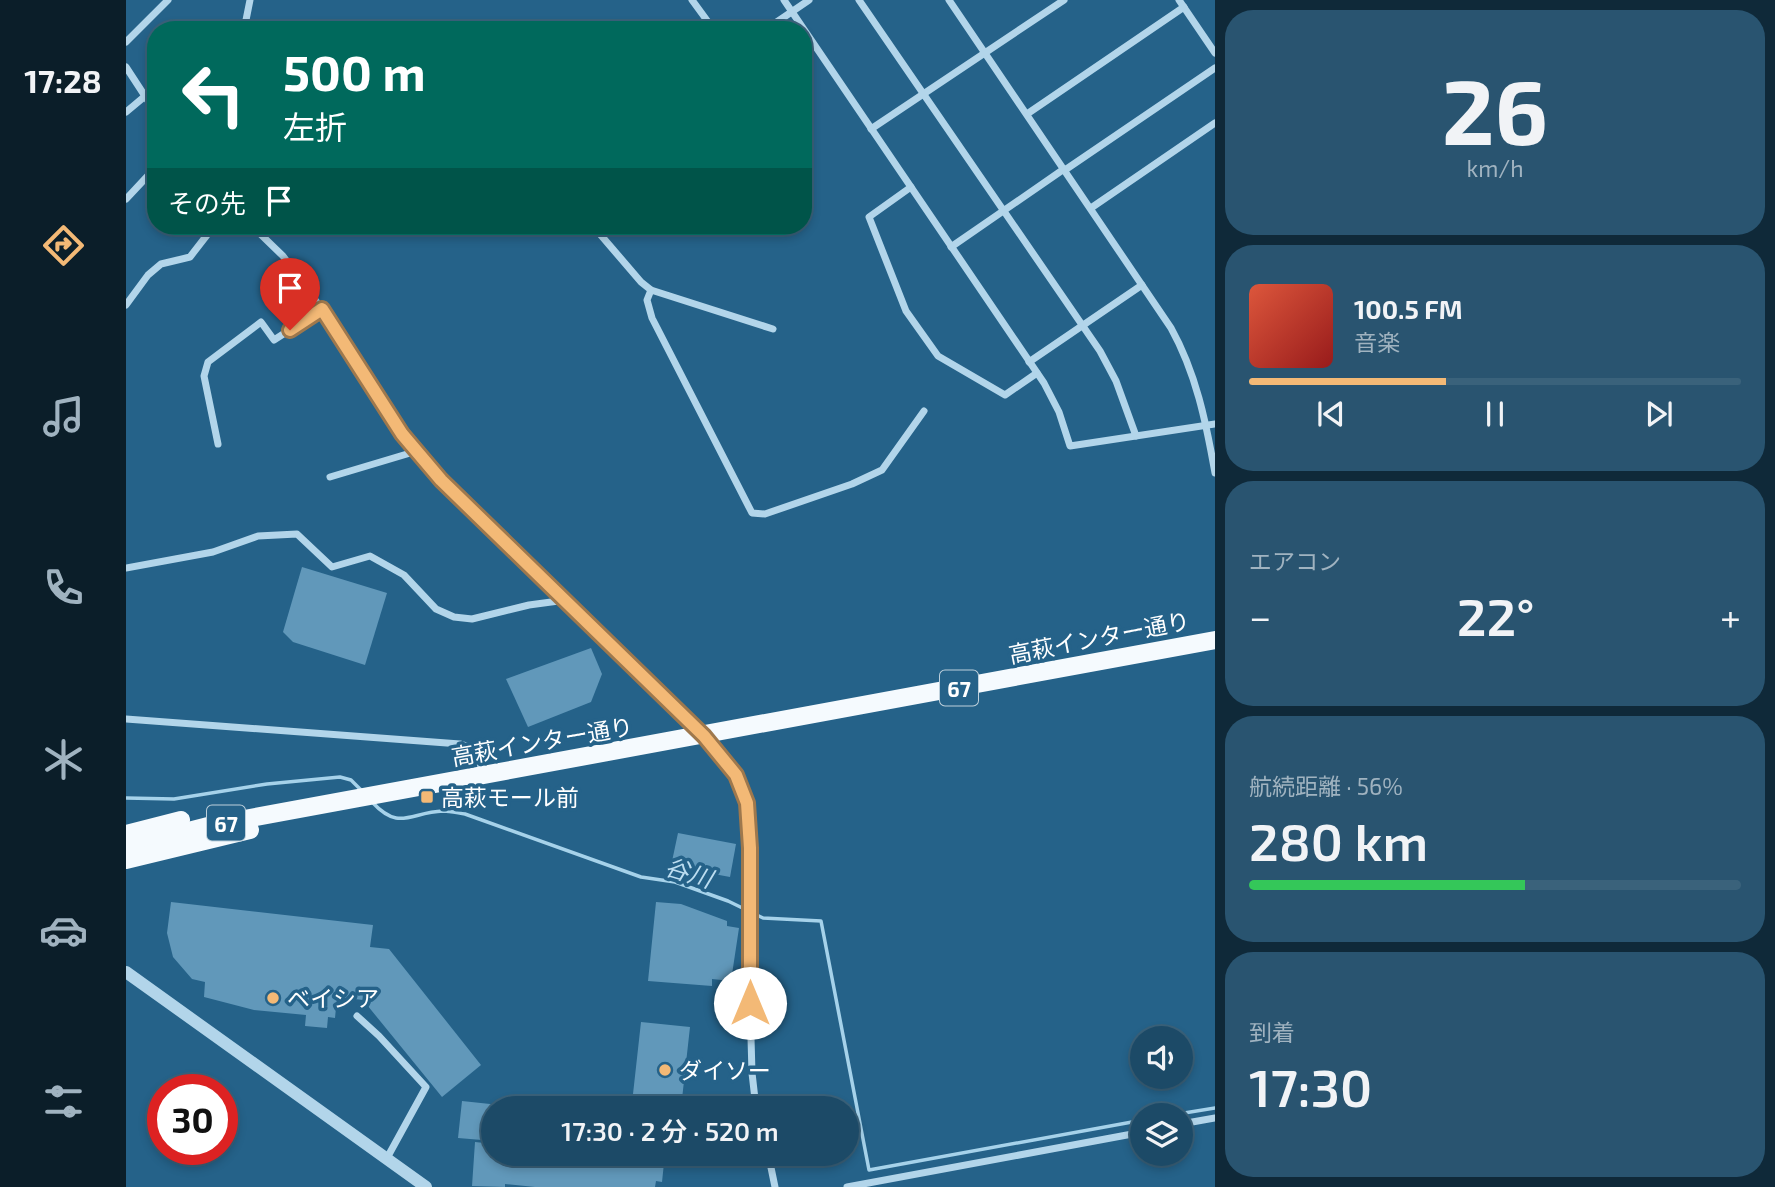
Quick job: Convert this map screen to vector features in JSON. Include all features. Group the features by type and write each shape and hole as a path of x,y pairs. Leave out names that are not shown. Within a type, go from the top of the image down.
{"main road":[{"name":"高萩インター通り","path":"126,847 212,825 484,777 1215,640"},
{"path":"126,834 210,813 257,806 326,804"},
{"path":"126,860 265,826 326,804"}],"street":[{"path":"126,42 168,0"},
{"path":"246,21 250,0"},
{"path":"692,0 707,21"},
{"path":"784,0 798,21"},
{"path":"778,21 809,0"},
{"path":"859,0 1100,351 1116,381 1136,436"},
{"path":"949,0 1161,311 1184,351 1206,425 1215,473"},
{"path":"871,129 1064,0"},
{"path":"1027,114 1182,4 1215,53"},
{"path":"812,42 1037,373 1059,412 1070,446 1215,424"},
{"path":"126,67 147,101"},
{"path":"951,247 1215,68"},
{"path":"126,112 144,97"},
{"path":"1091,208 1215,123"},
{"path":"126,199 147,177"},
{"path":"911,187 869,217 906,312 942,359 1005,395 1037,373"},
{"path":"126,305 148,275 162,264 190,257 207,235"},
{"path":"261,235 283,256 322,309 402,434 441,480 704,736 736,775 747,803 751,903 752,1073 755,1096"},
{"path":"601,235 651,290 773,329"},
{"path":"1029,362 1142,285"},
{"path":"651,290 647,300 652,318 752,513 765,514 852,484 882,470 924,411"},
{"path":"218,444 204,376 208,362 261,322 274,340 322,309"},
{"path":"330,477 417,451"},
{"path":"126,568 213,552 258,536 297,534 332,567 370,556 404,575 436,609 454,617 472,619 529,605 566,600"},
{"path":"126,719 460,744 471,747 475,752 484,777"},
{"path":"126,972 426,1187"},
{"path":"357,1016 426,1087 387,1158"},
{"path":"1193,1123 1215,1118"},
{"path":"847,1187 1130,1134"},
{"path":"771,1166 775,1187"}],"building":[{"path":"302,567 387,593 365,665 293,642 283,632"},
{"path":"591,648 602,674 591,702 528,727 506,679"},
{"path":"678,833 736,844 730,877 671,866"},
{"name":"ベイシア","path":"171,902 373,925 370,947 389,949 481,1065 442,1097 363,1000 337,997 335,1018 328,1017 327,1028 305,1026 306,1015 254,1010 204,997 205,982 192,979 173,957 167,933"},
{"path":"656,902 681,904 727,921 727,926 739,928 731,981 712,979 712,986 648,981"},
{"path":"641,1022 690,1027 682,1096 633,1094"},
{"path":"462,1101 481,1103 481,1140 458,1138"},
{"path":"475,1142 481,1143 481,1166 664,1166 662,1182 656,1181 655,1187 535,1187 505,1184 505,1187 472,1186"}],"waterway":[{"name":"谷川","path":"126,798 174,799 267,784 340,777 351,780 362,791"},
{"name":"谷川","path":"372,802 390,816 398,818 443,811 465,814 641,877 675,882 728,901 763,918 821,921 869,1170 1130,1122"},
{"name":"谷川","path":"1193,1112 1215,1108"}],"place":[{"name":"高萩モール前","path":"427,797"},
{"name":"ベイシア","path":"273,998"},
{"name":"ダイソー","path":"665,1070"}],"route":[{"path":"290,330 322,309 402,434 441,480 704,736 736,775 747,803 750,848 750,1003"}]}
